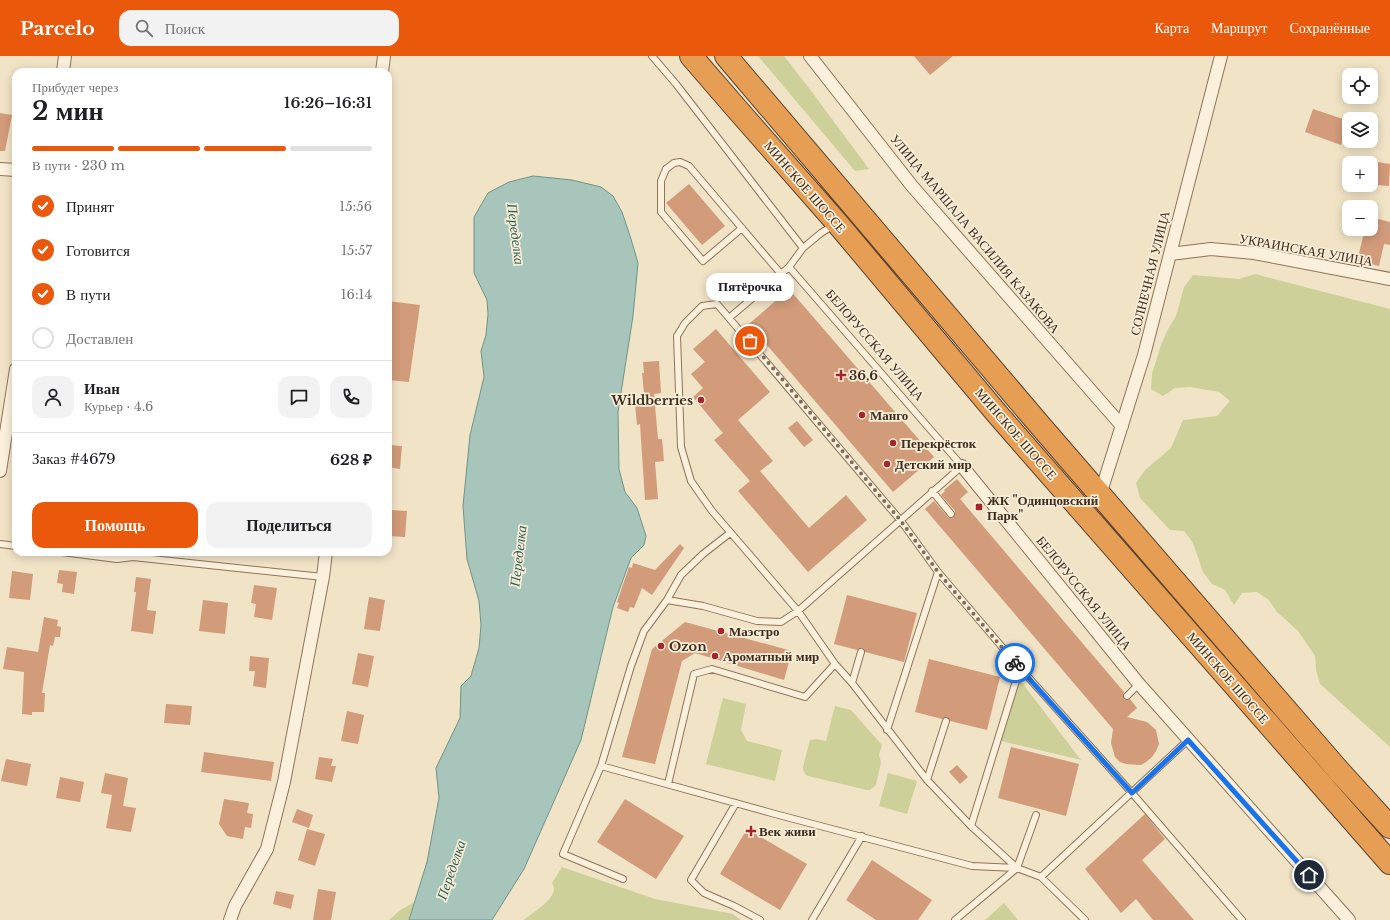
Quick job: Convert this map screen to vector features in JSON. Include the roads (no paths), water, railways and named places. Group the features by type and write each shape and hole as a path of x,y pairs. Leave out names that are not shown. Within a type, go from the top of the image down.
{"highway":[{"name":"МИНСКОЕ ШОССЕ","path":"691,56 837,223 1015,433 1390,863"},
{"name":"МИНСКОЕ ШОССЕ","path":"726,56 1100,495 1339,771 1390,827"}],"street":[{"path":"64,68 65,56"},
{"path":"382,68 384,56"},
{"name":"УЛИЦА МАРШАЛА ВАСИЛИЯ КАЗАКОВА","path":"810,56 912,186 1122,426"},
{"name":"СОЛНЕЧНАЯ УЛИЦА","path":"1100,495 1144,355 1221,56"},
{"path":"0,169 12,170"},
{"name":"УКРАИНСКАЯ УЛИЦА","path":"1170,254 1211,249 1254,253 1390,279"},
{"path":"0,471 12,394"},
{"name":"БЕЛОРУССКАЯ УЛИЦА","path":"962,466 1139,684 1349,920"},
{"path":"230,920 235,906 267,849 284,782 323,577 326,556"}],"lane":[{"path":"652,56 681,90 803,248"},
{"path":"742,228 703,261 661,212 660,181 666,169 674,163 680,162 689,166 742,228 781,274"},
{"path":"729,318 789,267 803,248 821,233 837,223"},
{"name":"БЕЛОРУССКАЯ УЛИЦА","path":"789,267 962,466"},
{"path":"1017,868 971,826 927,780 852,683 835,664 798,611 730,533 712,511 691,481 681,447 677,336 685,323 702,306 717,304 901,521 938,572 1020,668 1132,793 1242,920"},
{"path":"668,600 703,606 757,621 781,622 798,611 962,466"},
{"path":"932,491 951,514"},
{"path":"622,879 563,854 601,766 631,666 644,631 668,600 681,575 703,554 730,533"},
{"path":"0,544 12,546"},
{"path":"93,556 117,559 133,557 323,577"},
{"path":"887,730 938,572"},
{"path":"852,683 861,652"},
{"path":"668,784 694,674 712,669 805,697 835,664"},
{"path":"971,826 1020,668"},
{"path":"1127,696 1139,684"},
{"path":"927,780 946,721"},
{"path":"1041,877 1188,740"},
{"path":"601,766 972,866 1017,868 1041,877 1085,920"},
{"path":"736,803 691,880 704,893 734,906 760,920"},
{"path":"955,920 1017,868 1036,814"},
{"path":"812,920 862,836"}],"water":[{"name":"Переделка","path":"533,176 572,180 601,187 613,196 622,212 631,239 638,263 633,316 618,412 619,469 625,492 637,508 646,536 644,545 631,558 613,607 581,740 524,869 492,920 409,920 427,862 439,798 436,768 460,718 461,686 471,676 479,648 481,625 479,601 467,559 463,506 470,435 484,377 481,351 486,335 488,314 487,300 474,273 474,217 488,193 509,182"}],"place":[{"name":"Пятёрочка","path":"750,341"},
{"name":"36,6","path":"841,375"},
{"name":"Wildberries","path":"701,400"},
{"name":"Манго","path":"862,415"},
{"name":"Перекрёсток","path":"893,443"},
{"name":"Детский мир","path":"887,464"},
{"name":"ЖК \"Одинцовский Парк\"","path":"979,507"},
{"name":"Маэстро","path":"721,631"},
{"name":"Ozon","path":"661,646"},
{"name":"Ароматный мир","path":"715,656"},
{"name":"Век живи","path":"751,831"}]}
